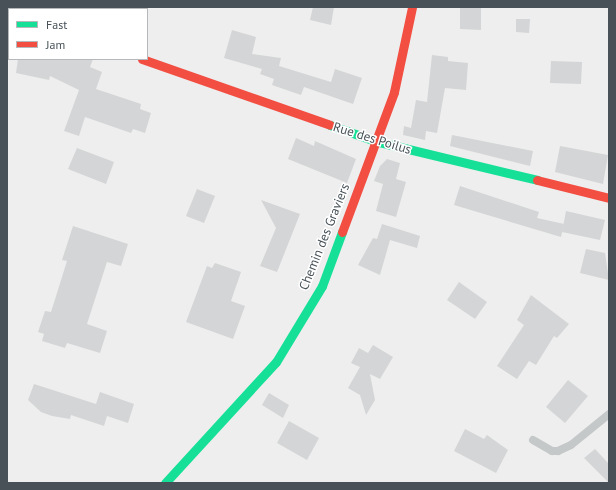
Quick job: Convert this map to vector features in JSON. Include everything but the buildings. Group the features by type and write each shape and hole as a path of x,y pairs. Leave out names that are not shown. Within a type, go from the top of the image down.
{"street":[{"name":"Chemin des Graviers","path":"165,483 280,356 322,286 394,92 412,7"},
{"name":"Rue des Poilus","path":"145,60 375,142 609,198"}],"lane":[{"path":"533,440 552,451 558,451 571,445 609,414"}],"traffic: fast":[{"path":"330,125 375,141 537,180"},
{"path":"165,483 276,362 322,286 342,232"}],"traffic: jam":[{"path":"342,232 394,92 412,7"},
{"path":"145,60 330,125"},
{"path":"537,180 609,198"}]}
